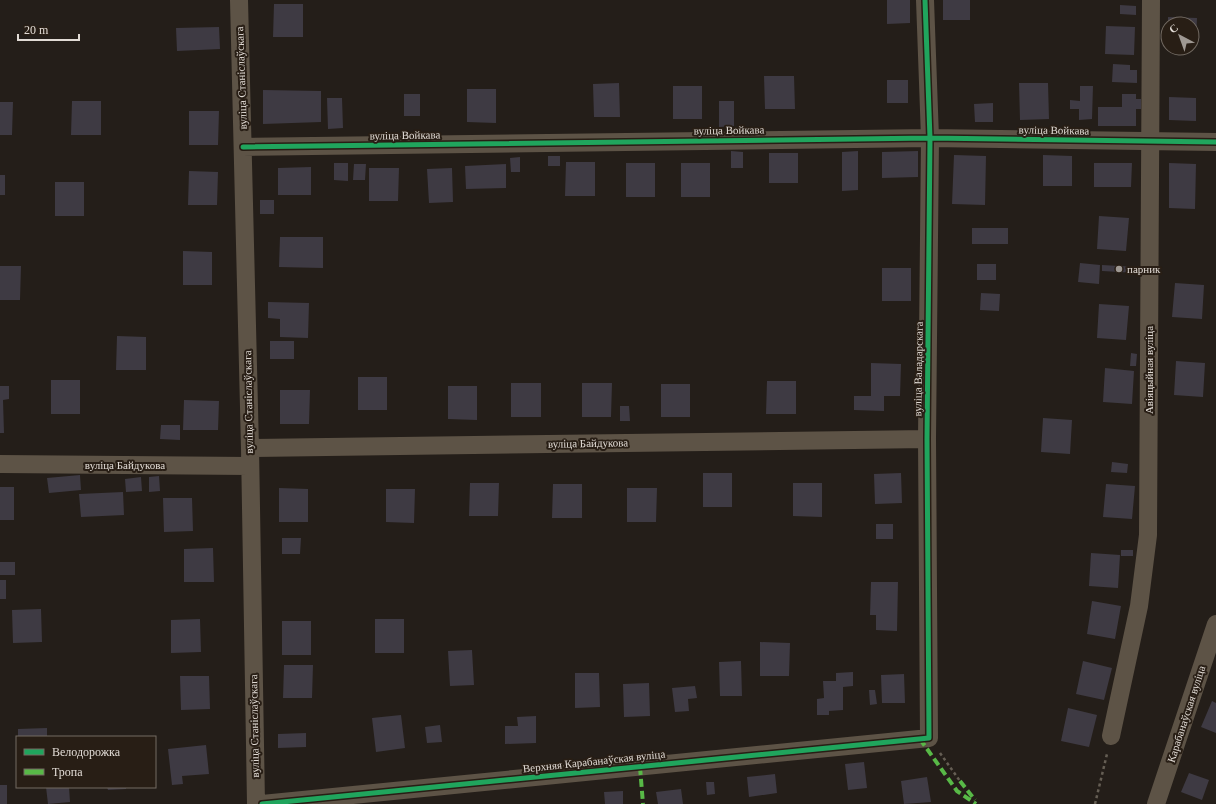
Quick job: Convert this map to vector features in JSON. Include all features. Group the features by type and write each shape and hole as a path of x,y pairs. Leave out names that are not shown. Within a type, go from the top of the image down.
{"street":[{"name":"вуліца Станіслаўскага","path":"239,0 250,448 249,466 256,804"},
{"name":"вуліца Валадарскага","path":"924,0 930,138 927,438 929,738"},
{"name":"Авіяцыйная вуліца","path":"1111,736 1139,606 1148,535 1151,0"},
{"name":"вуліца Войкава","path":"243,147 930,138 1216,142"},
{"name":"вуліца Байдукова","path":"250,448 927,438"},
{"name":"вуліца Байдукова","path":"0,464 249,466"},
{"name":"Карабанаўская вуліца","path":"1156,804 1216,624"},
{"name":"Верхняя Карабанаўская вуліца","path":"262,804 929,738"}],"path":[{"path":"1094,804 1111,736"},
{"path":"929,738 960,781"}],"building":[{"path":"887,0 910,0 910,23 887,24"},
{"path":"943,0 970,0 970,20 943,20"},
{"path":"274,4 303,4 303,37 273,37"},
{"path":"1120,5 1136,6 1136,15 1120,14"},
{"path":"1106,26 1135,27 1134,55 1105,54"},
{"path":"219,27 220,49 177,51 176,28"},
{"path":"1113,64 1130,65 1130,70 1137,70 1137,83 1112,82"},
{"path":"764,76 794,76 795,109 765,109"},
{"path":"887,80 908,80 908,103 887,103"},
{"path":"619,83 620,117 594,117 593,84"},
{"path":"1019,83 1048,83 1049,119 1020,120"},
{"path":"673,86 702,86 702,119 673,119"},
{"path":"1080,86 1093,86 1092,119 1079,120 1079,109 1070,109 1070,100 1080,101"},
{"path":"467,89 496,89 496,123 467,122"},
{"path":"263,90 321,91 321,122 263,124"},
{"path":"404,94 420,94 420,116 404,116"},
{"path":"1122,94 1136,94 1136,99 1141,99 1141,109 1136,109 1136,126 1098,126 1098,107 1122,107"},
{"path":"1169,97 1196,98 1196,121 1169,120"},
{"path":"327,98 342,98 343,128 328,129"},
{"path":"72,101 101,101 101,135 71,135"},
{"path":"719,101 734,101 734,126 719,127"},
{"path":"0,102 13,102 12,135 0,135"},
{"path":"993,103 993,122 975,122 974,104"},
{"path":"189,111 219,111 218,145 189,145"},
{"path":"731,151 743,152 743,168 731,168"},
{"path":"858,151 858,190 842,191 842,152"},
{"path":"918,151 918,177 882,178 882,152"},
{"path":"769,153 798,153 798,183 769,183"},
{"path":"954,155 986,156 985,205 952,204"},
{"path":"1043,155 1072,156 1072,186 1043,186"},
{"path":"548,156 560,156 560,166 548,166"},
{"path":"520,157 520,172 511,172 510,158"},
{"path":"566,162 595,162 595,196 565,196"},
{"path":"334,163 348,163 348,181 334,180"},
{"path":"626,163 655,163 655,197 626,197"},
{"path":"681,163 710,163 710,197 681,197"},
{"path":"1094,163 1132,163 1131,187 1094,187"},
{"path":"1169,163 1196,164 1195,209 1169,208"},
{"path":"354,164 366,164 365,180 353,180"},
{"path":"506,164 506,188 466,189 465,166"},
{"path":"311,167 311,195 278,195 278,168"},
{"path":"369,168 399,168 398,201 369,201"},
{"path":"452,168 453,202 429,203 427,169"},
{"path":"189,171 218,172 217,205 188,205"},
{"path":"0,175 5,175 5,195 0,195"},
{"path":"55,182 84,182 84,216 55,216"},
{"path":"260,200 274,200 274,214 260,214"},
{"path":"1099,216 1129,218 1126,251 1097,249"},
{"path":"972,228 1008,228 1008,244 972,244"},
{"path":"280,237 323,237 323,268 279,267"},
{"path":"183,251 212,252 212,285 183,285"},
{"path":"1080,263 1100,265 1099,284 1078,282"},
{"path":"977,264 996,264 996,280 977,280"},
{"name":"парник","path":"1102,265 1137,267 1137,273 1102,271"},
{"path":"0,266 21,266 20,300 0,300"},
{"path":"882,268 911,268 911,301 882,301"},
{"path":"1175,283 1204,285 1202,319 1172,317"},
{"path":"981,293 1000,294 999,311 980,310"},
{"path":"268,302 309,303 308,338 280,337 280,319 268,318"},
{"path":"1099,304 1129,306 1126,340 1097,338"},
{"path":"117,336 146,337 146,370 116,370"},
{"path":"270,341 294,341 294,359 270,359"},
{"path":"1131,353 1137,354 1136,366 1130,366"},
{"path":"1176,361 1205,363 1203,397 1174,395"},
{"path":"871,363 901,364 900,396 884,396 884,411 854,410 854,396 871,396"},
{"path":"1105,368 1134,371 1132,404 1103,402"},
{"path":"358,377 387,377 387,410 358,410"},
{"path":"51,380 80,380 80,414 51,414"},
{"path":"767,381 796,381 796,414 766,414"},
{"path":"511,383 541,383 541,417 511,417"},
{"path":"582,383 612,383 611,417 582,417"},
{"path":"661,384 690,384 690,417 661,417"},
{"path":"0,386 9,386 9,399 3,400 4,433 0,433"},
{"path":"448,386 477,386 477,420 448,419"},
{"path":"280,390 310,390 309,424 280,424"},
{"path":"184,400 219,401 218,430 183,430"},
{"path":"620,406 629,406 630,421 620,421"},
{"path":"1043,418 1072,420 1070,454 1041,452"},
{"path":"161,425 180,425 180,440 160,439"},
{"path":"1112,462 1128,464 1127,473 1111,472"},
{"path":"703,473 732,473 732,507 703,507"},
{"path":"901,473 902,503 875,504 874,474"},
{"path":"80,475 81,490 49,493 47,478"},
{"path":"159,476 160,491 149,492 149,477"},
{"path":"141,477 142,491 126,492 125,479"},
{"path":"470,483 499,483 498,516 469,516"},
{"path":"793,483 822,483 822,517 793,516"},
{"path":"553,484 582,484 582,518 552,518"},
{"path":"1106,484 1135,486 1132,519 1103,517"},
{"path":"0,487 14,487 14,520 0,520"},
{"path":"279,488 308,489 308,522 279,522"},
{"path":"627,488 657,488 656,522 627,522"},
{"path":"386,489 415,489 414,523 386,522"},
{"path":"123,492 124,515 81,517 79,494"},
{"path":"163,498 192,498 193,531 164,532"},
{"path":"876,524 893,524 893,539 876,539"},
{"path":"282,538 301,538 300,554 282,554"},
{"path":"213,548 214,582 184,582 184,549"},
{"path":"1121,550 1133,550 1133,556 1121,556"},
{"path":"1091,553 1120,555 1118,588 1089,586"},
{"path":"0,562 15,562 15,575 0,575"},
{"path":"0,580 6,580 6,599 0,599"},
{"path":"871,582 898,582 897,631 876,630 876,615 870,615"},
{"path":"1092,601 1121,606 1115,639 1087,634"},
{"path":"41,609 42,642 13,643 12,610"},
{"path":"200,619 201,652 171,653 171,620"},
{"path":"375,619 404,619 404,653 375,653"},
{"path":"282,621 311,621 311,655 282,655"},
{"path":"760,642 790,643 789,676 760,676"},
{"path":"472,650 474,685 450,686 448,651"},
{"path":"741,661 742,696 720,696 719,662"},
{"path":"1083,661 1112,668 1104,700 1076,694"},
{"path":"284,665 313,665 312,698 283,698"},
{"path":"853,672 853,686 843,687 843,710 829,711 829,715 817,715 817,699 824,698 823,681 836,681 836,673"},
{"path":"575,673 599,673 600,707 575,708"},
{"path":"904,674 905,703 882,703 881,675"},
{"path":"180,676 209,676 210,709 181,710"},
{"path":"649,683 650,716 624,717 623,684"},
{"path":"695,686 697,698 688,699 689,711 675,712 672,688"},
{"path":"869,690 875,690 877,704 870,705"},
{"path":"1212,701 1216,703 1216,733 1201,727"},
{"path":"1068,708 1097,715 1089,747 1061,741"},
{"path":"401,715 405,748 376,752 372,718"},
{"path":"536,716 536,743 505,744 505,726 518,726 517,717"},
{"path":"440,725 442,742 427,743 425,727"},
{"path":"47,728 47,736 18,736 18,729"},
{"path":"306,733 306,747 278,748 278,734"},
{"path":"206,745 209,774 182,776 183,784 172,785 168,749"},
{"path":"864,762 867,788 848,790 845,764"},
{"path":"1189,773 1209,780 1202,800 1181,792"},
{"path":"775,774 777,793 749,797 747,777"},
{"path":"927,777 931,802 904,804 901,781"},
{"path":"706,782 714,782 715,794 707,795"},
{"path":"0,785 7,785 7,804 0,804"},
{"path":"46,788 69,788 70,802 48,804"},
{"path":"107,788 126,788 126,789 108,790"},
{"path":"681,789 683,804 658,804 656,792"},
{"path":"623,791 623,804 605,804 604,792"}],"marked path":[{"path":"920,739 957,791 976,804"},
{"path":"640,767 643,804"},
{"path":"960,781 975,800"}],"cycle path":[{"path":"262,804 929,738 927,439 930,138 925,0"},
{"path":"243,147 930,138 1216,142"}],"place":[{"name":"парник","path":"1119,269"}]}
